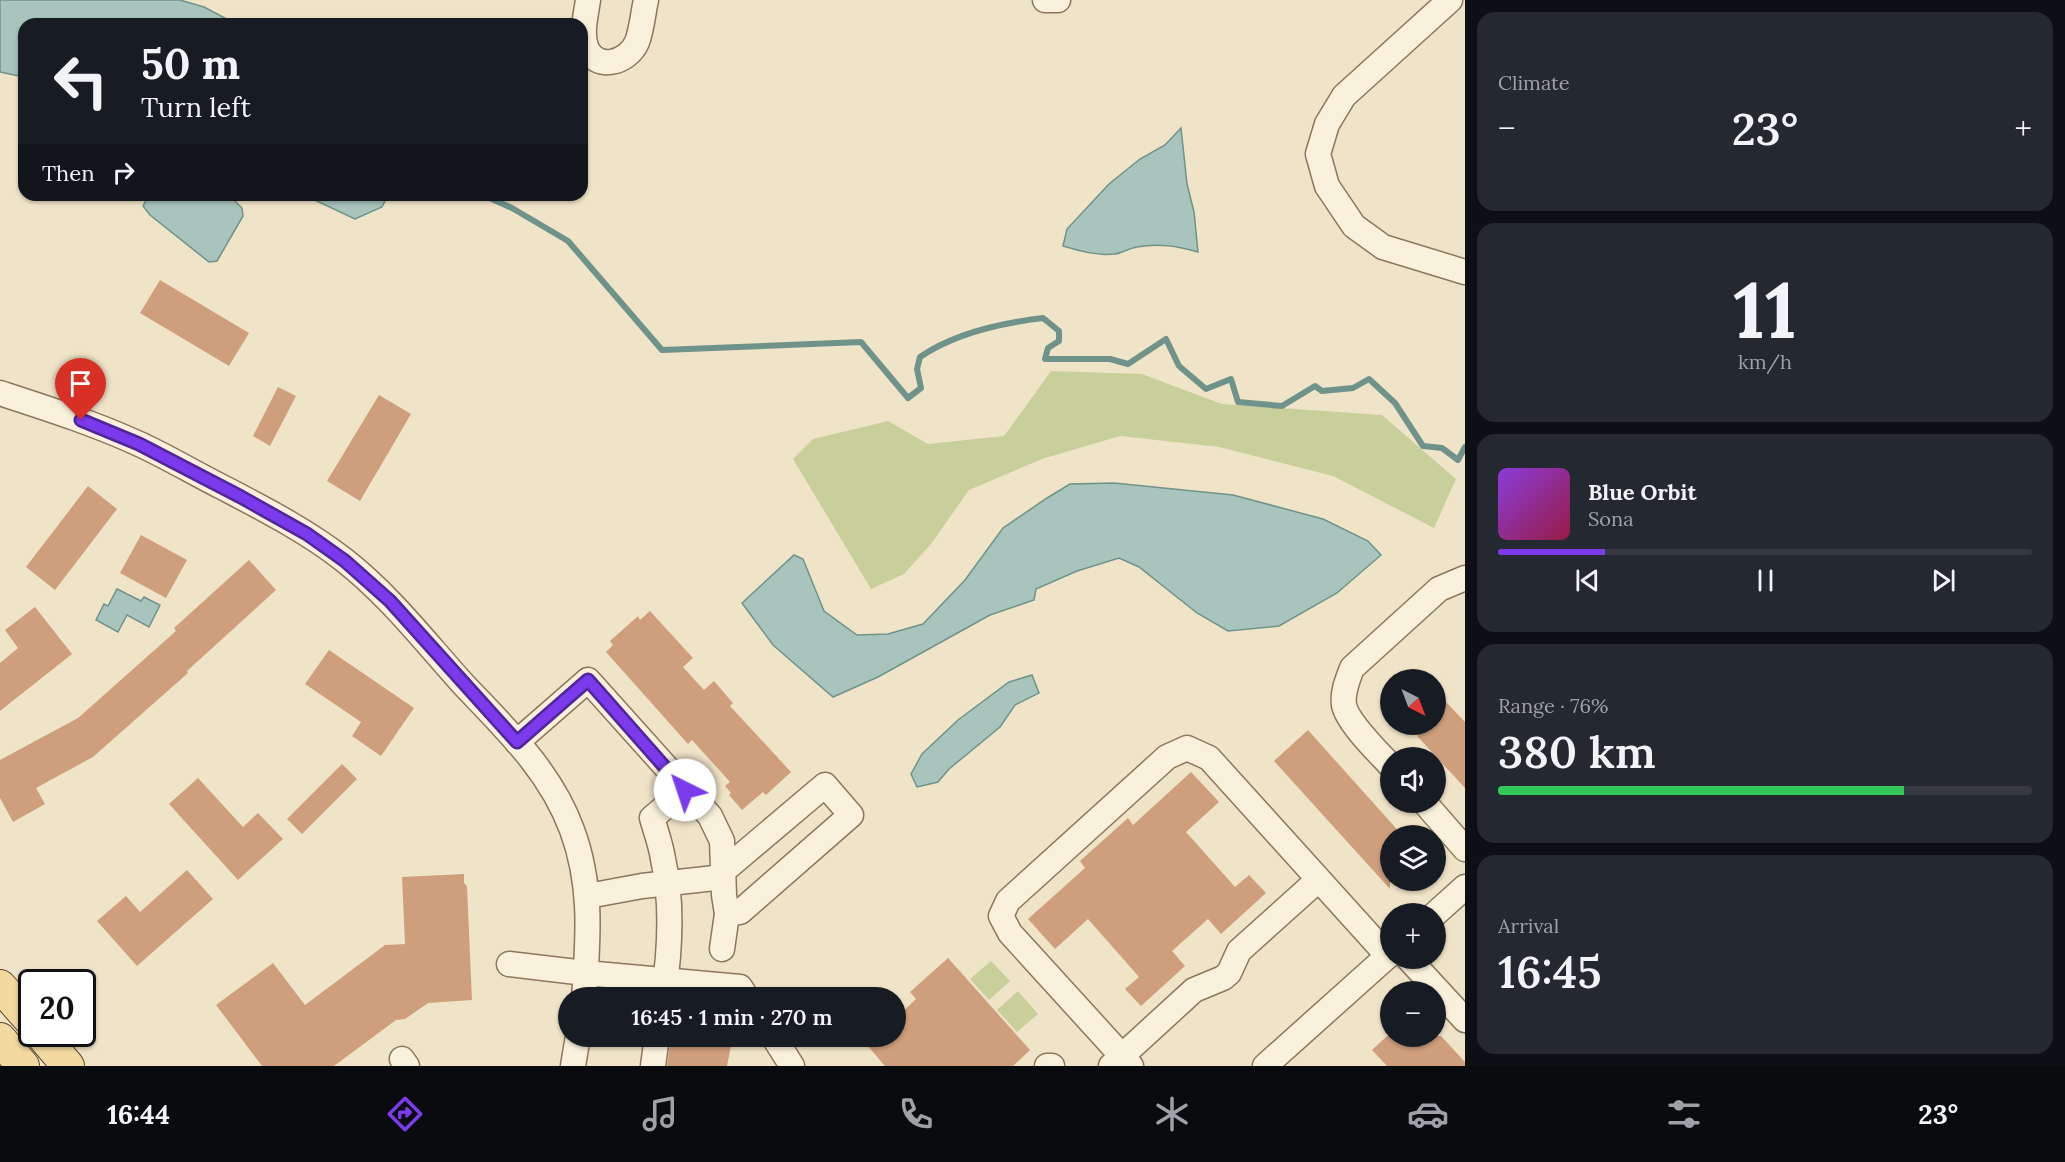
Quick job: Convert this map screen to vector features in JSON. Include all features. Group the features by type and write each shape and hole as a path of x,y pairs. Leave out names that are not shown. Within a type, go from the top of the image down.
{"main road":[{"path":"0,986 18,1007"},
{"path":"0,1039 23,1066"},
{"path":"52,1047 68,1066"}],"street":[{"path":"585,18 588,0"},
{"path":"588,50 597,58 610,63 625,58 637,42 646,0"},
{"path":"1045,0 1058,0"},
{"path":"1450,0 1344,96 1327,124 1318,154 1327,186 1354,226 1383,247 1465,272"},
{"path":"0,393 65,414 139,444 307,534 345,561 390,601 517,742 552,786 573,831 588,896 584,987"},
{"path":"1380,754 1355,726 1344,706 1346,685 1352,668 1439,589 1465,578"},
{"path":"517,742 588,680 710,816 722,841 727,914 722,949"},
{"path":"1318,880 1239,951 1229,973 1194,990 1121,1062 1011,933 1001,916 1008,901 1167,757 1187,748 1209,758 1318,880 1380,941"},
{"path":"588,896 715,878 825,785 851,815 740,912 727,914"},
{"path":"664,987 669,944 667,883 664,859 652,818 685,790"},
{"path":"1434,813 1465,849"},
{"path":"1446,905 1465,887"},
{"path":"509,964 585,973 654,987"},
{"path":"1265,1066 1380,969"},
{"path":"1409,969 1465,1020"},
{"path":"573,1066 576,1047"},
{"path":"653,1066 656,1047"},
{"path":"779,1047 792,1066"},
{"path":"1047,1066 1052,1066"}],"green space":[{"path":"1051,371 1142,374 1222,404 1382,415 1456,479 1434,528 1333,476 1219,447 1120,436 1042,459 969,490 931,544 904,574 871,589 793,459 813,439 888,421 928,444 1004,436"},
{"path":"991,961 1010,981 989,1000 970,979"},
{"path":"1018,991 1038,1014 1017,1032 997,1010"}],"water":[{"path":"0,0 180,0 204,7 225,18 18,18 18,76 0,72"},
{"path":"1181,128 1198,252 1153,245 1115,254 1102,254 1063,246 1067,229 1109,184 1140,159 1165,145"},
{"path":"146,201 235,201 242,208 243,216 217,261 209,262 150,215 143,206"},
{"path":"317,201 385,201 382,207 355,219"},
{"path":"1114,483 1233,495 1323,519 1368,541 1381,555 1337,593 1279,626 1228,631 1197,613 1139,567 1119,558 1077,571 1036,589 1034,600 990,615 878,677 833,697 773,645 742,603 794,555 803,559 824,611 857,635 888,634 923,624 965,580 1003,528 1070,484"},
{"path":"117,589 141,601 144,597 160,605 149,627 127,615 118,632 96,620 104,604 108,606"},
{"path":"1032,675 1039,693 1015,705 1000,727 949,769 938,782 917,787 911,774 922,754 958,720 1009,682"}],"building":[{"path":"160,280 249,333 229,366 140,313"},
{"path":"278,387 296,396 270,446 253,436"},
{"path":"379,395 411,414 360,501 327,481"},
{"path":"88,486 117,509 55,590 26,567"},
{"path":"141,535 187,560 166,598 120,573"},
{"path":"249,560 276,590 187,671 188,673 93,757 36,788 45,804 13,822 0,798 0,760 78,718 176,631 174,628"},
{"path":"35,607 72,654 0,711 0,663 18,648 5,630"},
{"path":"650,611 693,658 683,667 704,690 714,681 733,703 730,706 791,772 766,795 763,792 742,810 729,795 731,793 725,786 730,782 692,740 688,744 606,652 613,645 610,641 638,616 640,620"},
{"path":"329,650 414,708 381,756 352,736 361,722 305,684"},
{"path":"1446,702 1465,722 1465,788 1446,767 1446,747 1427,747 1417,736 1446,735"},
{"path":"1308,730 1393,825 1380,825 1380,878 1274,761"},
{"path":"342,764 357,779 302,834 287,819"},
{"path":"1191,772 1219,802 1186,832 1235,887 1249,875 1266,893 1221,934 1208,919 1172,951 1185,966 1141,1006 1125,989 1139,977 1088,919 1055,949 1028,919 1085,868 1080,861 1128,818 1133,825"},
{"path":"198,778 243,827 258,813 283,839 238,880 169,804"},
{"path":"187,870 213,899 137,966 97,921 126,896 140,912"},
{"path":"464,874 464,883 467,886 472,1000 428,1003 405,1019 396,1020 334,1066 262,1066 216,1005 273,963 305,1005 385,945 405,944 402,877"},
{"path":"948,958 1030,1050 1013,1066 885,1066 869,1047 906,1047 906,1008 916,999 910,992"},
{"path":"1446,1041 1465,1062 1465,1066 1387,1066 1372,1050 1380,1043 1380,1047 1446,1047"},
{"path":"670,1047 731,1047 727,1066 667,1066"}],"waterway":[{"path":"496,201 568,241 662,350 861,342 908,398 921,388 917,369 920,357 963,335 1043,318 1059,331 1059,341 1048,348 1045,359 1110,359 1128,364 1166,339 1179,366 1206,389 1231,379 1238,402 1282,406 1315,386 1322,391 1353,388 1369,379 1395,403 1423,446 1442,448 1458,460 1465,447"}],"route":[{"path":"81,420 139,444 241,497 307,534 345,561 390,601 517,742 588,680 685,790"}]}
